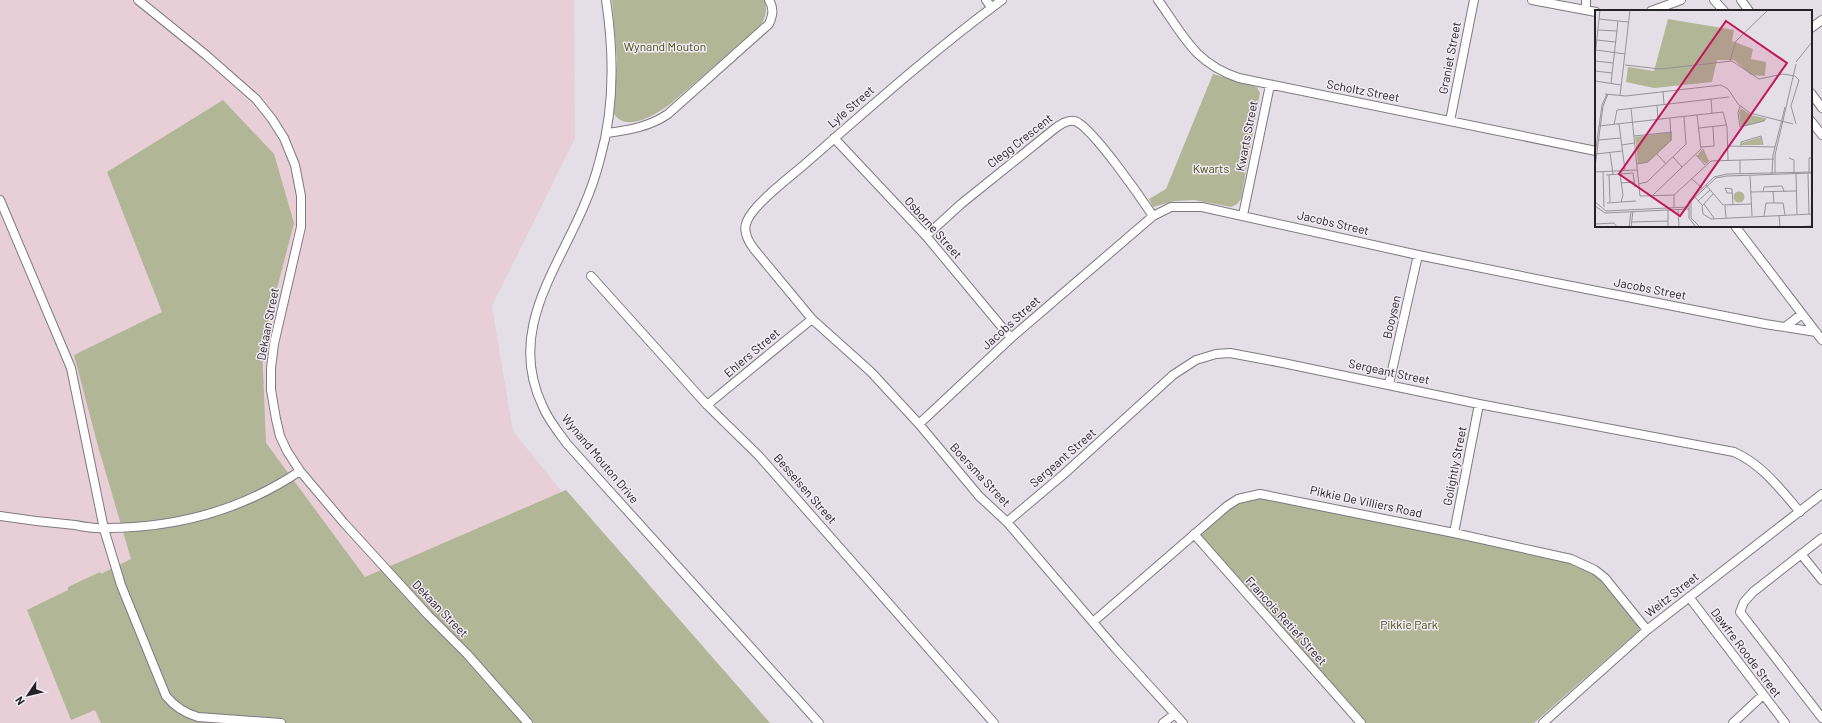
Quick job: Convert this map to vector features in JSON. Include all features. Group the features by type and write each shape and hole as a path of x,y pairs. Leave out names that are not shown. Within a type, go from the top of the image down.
{"street":[{"name":"Dekaan Street","path":"138,0 206,55 256,99 272,119 284,138 295,165 301,196 301,227 274,344 271,368 271,390 280,436 300,471 344,523 412,598 468,654 528,723"},
{"name":"Wynand Mouton Drive","path":"606,0 611,41 612,77 607,133 600,160 584,207 543,291 536,312 531,349 531,367 535,388 543,408 568,445 819,723"},
{"path":"607,133 652,124 668,114 769,24 773,11 769,0"},
{"path":"986,0 992,7"},
{"name":"Lyle Street","path":"754,249 747,241 745,232 746,222 760,203 910,72 1002,0"},
{"name":"Scholtz Street","path":"1158,0 1192,48 1205,62 1223,73 1270,85 1595,151"},
{"name":"Graniet Street","path":"1450,121 1474,0"},
{"path":"1532,0 1595,12"},
{"path":"1586,0 1586,10"},
{"path":"1654,10 1681,0"},
{"path":"1714,0 1723,10"},
{"path":"1741,0 1748,10"},
{"path":"1812,27 1822,20"},
{"name":"Kwarts Street","path":"1243,215 1270,85"},
{"path":"1812,94 1822,108"},
{"name":"Clegg Crescent","path":"926,236 961,204 1053,130 1064,122 1074,121 1084,126 1153,216"},
{"path":"1812,122 1822,135"},
{"name":"Osborne Street","path":"834,138 926,236 1011,338"},
{"path":"0,200 71,368 104,529 121,585 166,696 172,703 188,714 198,717 281,723"},
{"name":"Jacobs Street","path":"919,424 1011,338 1153,216 1171,207 1202,207 1418,255 1816,332"},
{"path":"1736,227 1822,340"},
{"name":"Boersma Street","path":"754,249 812,318 871,372 919,424 980,496 1007,522 1183,723"},
{"name":"Booysen","path":"1388,384 1418,255"},
{"name":"Besselsen Street","path":"591,276 707,405 759,456 994,723"},
{"path":"1786,327 1802,314"},
{"name":"Ehlers Street","path":"707,405 812,318"},
{"name":"Sergeant Street","path":"1007,522 1064,474 1164,382 1188,364 1205,356 1216,354 1230,354 1388,384 1479,404 1734,452 1750,459 1761,468 1800,512"},
{"name":"Golightly Street","path":"1454,532 1479,404"},
{"path":"0,516 104,529 165,525 199,517 251,500 271,490 300,471"},
{"name":"Pikkie De Villiers Road","path":"1093,622 1227,506 1238,499 1260,494 1454,532 1550,553 1584,564 1605,578 1648,630"},
{"name":"Weitz Street","path":"1543,723 1648,630 1822,494"},
{"name":"Francois Retief Street","path":"1194,534 1361,723"},
{"path":"1822,538 1753,592 1744,602 1740,612 1822,717"},
{"path":"1801,554 1822,580"},
{"name":"Dawfre Roode Street","path":"1689,598 1785,723"},
{"path":"1733,723 1763,695"},
{"path":"1163,723 1175,714"}],"shaded area":[{"path":"0,0 574,0 575,138 492,306 513,431 558,487 768,723 0,723"}],"green space":[{"name":"Wynand Mouton","path":"612,0 765,0 766,11 765,18 759,28 669,105 642,120 626,122 614,114 617,59"},
{"name":"Kwarts","path":"1213,74 1257,87 1260,93 1241,199 1237,204 1231,207 1194,200 1175,201 1153,207 1149,199 1166,189"},
{"path":"223,100 274,154 294,223 262,346 266,443 365,577 566,490 770,723 101,723 95,710 71,720 27,610 68,590 68,587 100,572 101,574 131,559 98,446 74,355 162,312 107,172"},
{"name":"Pikkie Park","path":"1255,494 1571,560 1603,577 1644,626 1534,723 1365,723 1282,632 1196,534 1223,505"}]}
